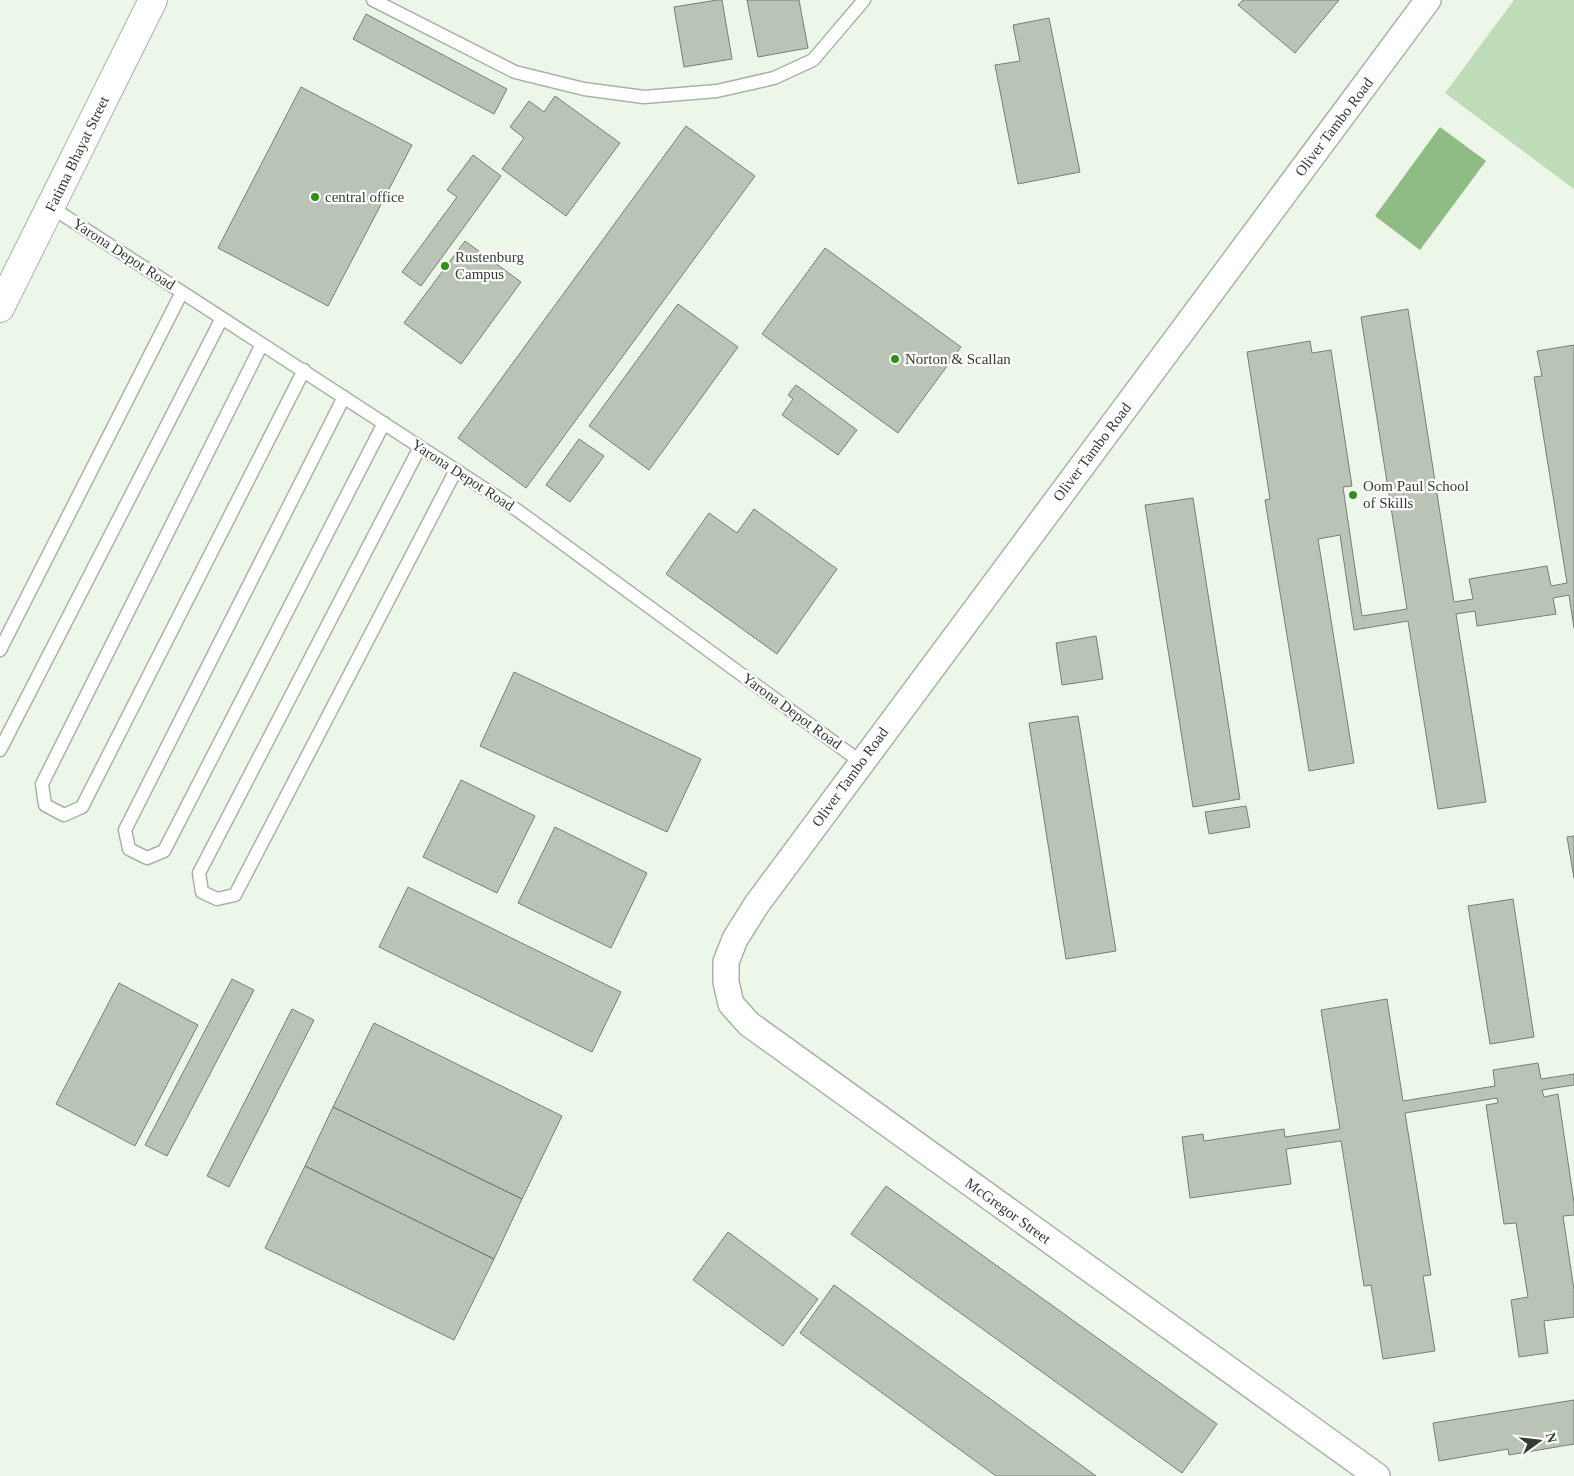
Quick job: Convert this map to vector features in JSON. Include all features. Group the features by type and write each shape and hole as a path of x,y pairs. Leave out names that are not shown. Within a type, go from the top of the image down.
{"main road":[{"name":"Fatima Bhayat Street","path":"0,308 153,0"}],"street":[{"name":"Oliver Tambo Road","path":"757,904 1428,0"},
{"name":"McGregor Street","path":"757,904 735,939 726,962 726,982 732,1004 749,1024 1377,1476"}],"lane":[{"path":"373,0 515,72 584,89 644,97 717,92 774,78 813,60 864,0"},
{"name":"Yarona Depot Road","path":"51,207 517,510 861,762"},
{"path":"0,650 182,292"},
{"path":"0,750 222,318"},
{"path":"262,344 42,784 45,805 64,815 82,807 304,370"},
{"path":"344,397 125,830 129,849 148,858 164,851 384,423"},
{"path":"420,447 199,873 202,892 217,899 235,895 456,470"}],"shaded area":[{"path":"1514,0 1574,0 1574,189 1445,93"},
{"path":"1440,127 1486,161 1420,250 1375,216"}],"building":[{"path":"722,0 732,59 684,67 674,7"},
{"path":"747,0 799,0 808,48 758,57"},
{"path":"1243,0 1339,0 1295,53 1238,5"},
{"path":"366,14 507,89 494,114 353,39"},
{"path":"1049,18 1080,172 1018,184 995,65 1020,61 1013,25"},
{"name":"central office","path":"301,87 412,145 328,306 218,248"},
{"path":"555,96 620,143 566,216 502,169 524,138 510,127 529,101 544,112"},
{"path":"686,126 755,176 526,488 458,438"},
{"path":"473,155 501,176 421,286 402,272 457,197 447,190"},
{"path":"465,241 521,282 461,364 404,323"},
{"path":"825,248 961,347 898,433 762,334"},
{"path":"678,304 738,347 649,470 589,426"},
{"path":"1408,309 1454,602 1473,599 1469,579 1547,566 1551,586 1567,583 1534,377 1542,376 1537,351 1574,345 1574,628 1569,595 1553,598 1556,614 1477,626 1475,611 1456,614 1486,802 1438,809 1408,621 1354,630 1340,535 1318,539 1354,763 1309,771 1265,500 1270,499 1247,352 1310,341 1312,353 1331,350 1352,486 1343,487 1362,616 1407,609 1361,317"},
{"path":"796,385 857,430 838,455 782,415 793,399 788,395"},
{"path":"579,439 604,456 570,502 546,485"},
{"path":"1193,498 1240,799 1193,807 1145,505"},
{"path":"754,509 837,569 777,654 666,574 709,513 737,533"},
{"path":"1096,636 1103,679 1062,685 1056,643"},
{"path":"514,672 701,759 667,832 480,746"},
{"path":"1078,716 1116,951 1066,959 1029,723"},
{"path":"461,780 535,816 497,893 423,857"},
{"path":"1246,806 1250,827 1209,834 1205,812"},
{"path":"555,827 647,873 611,948 518,903"},
{"path":"1574,836 1574,878 1567,837"},
{"path":"408,887 621,992 592,1052 379,947"},
{"path":"1513,899 1534,1037 1490,1044 1468,906"},
{"path":"232,979 254,990 167,1156 145,1145"},
{"path":"119,983 198,1025 135,1146 56,1104"},
{"path":"1387,999 1403,1101 1495,1086 1493,1070 1538,1063 1541,1079 1574,1074 1574,1085 1542,1090 1544,1097 1558,1094 1574,1203 1574,1215 1563,1216 1574,1290 1574,1317 1544,1321 1548,1353 1519,1357 1511,1300 1528,1297 1516,1223 1504,1224 1486,1105 1498,1103 1497,1098 1405,1113 1431,1275 1423,1276 1435,1351 1383,1359 1371,1285 1364,1286 1341,1141 1286,1149 1291,1184 1190,1198 1182,1137 1203,1134 1204,1141 1284,1129 1285,1137 1340,1129 1321,1010"},
{"path":"292,1009 314,1020 229,1187 207,1176"},
{"path":"374,1023 562,1116 522,1199 333,1107"},
{"path":"333,1107 522,1199 494,1259 305,1166"},
{"path":"305,1166 494,1259 454,1340 265,1248"},
{"path":"886,1186 1217,1424 1182,1473 851,1234"},
{"path":"728,1232 818,1299 783,1346 693,1280"},
{"path":"834,1285 1096,1476 996,1476 800,1333"},
{"path":"1574,1400 1574,1444 1509,1455 1508,1449 1439,1461 1433,1423"}],"place":[{"name":"central office","path":"315,197"},
{"name":"Rustenburg Campus","path":"445,266"},
{"name":"Norton & Scallan","path":"895,359"},
{"name":"Oom Paul School of Skills","path":"1353,495"}]}
